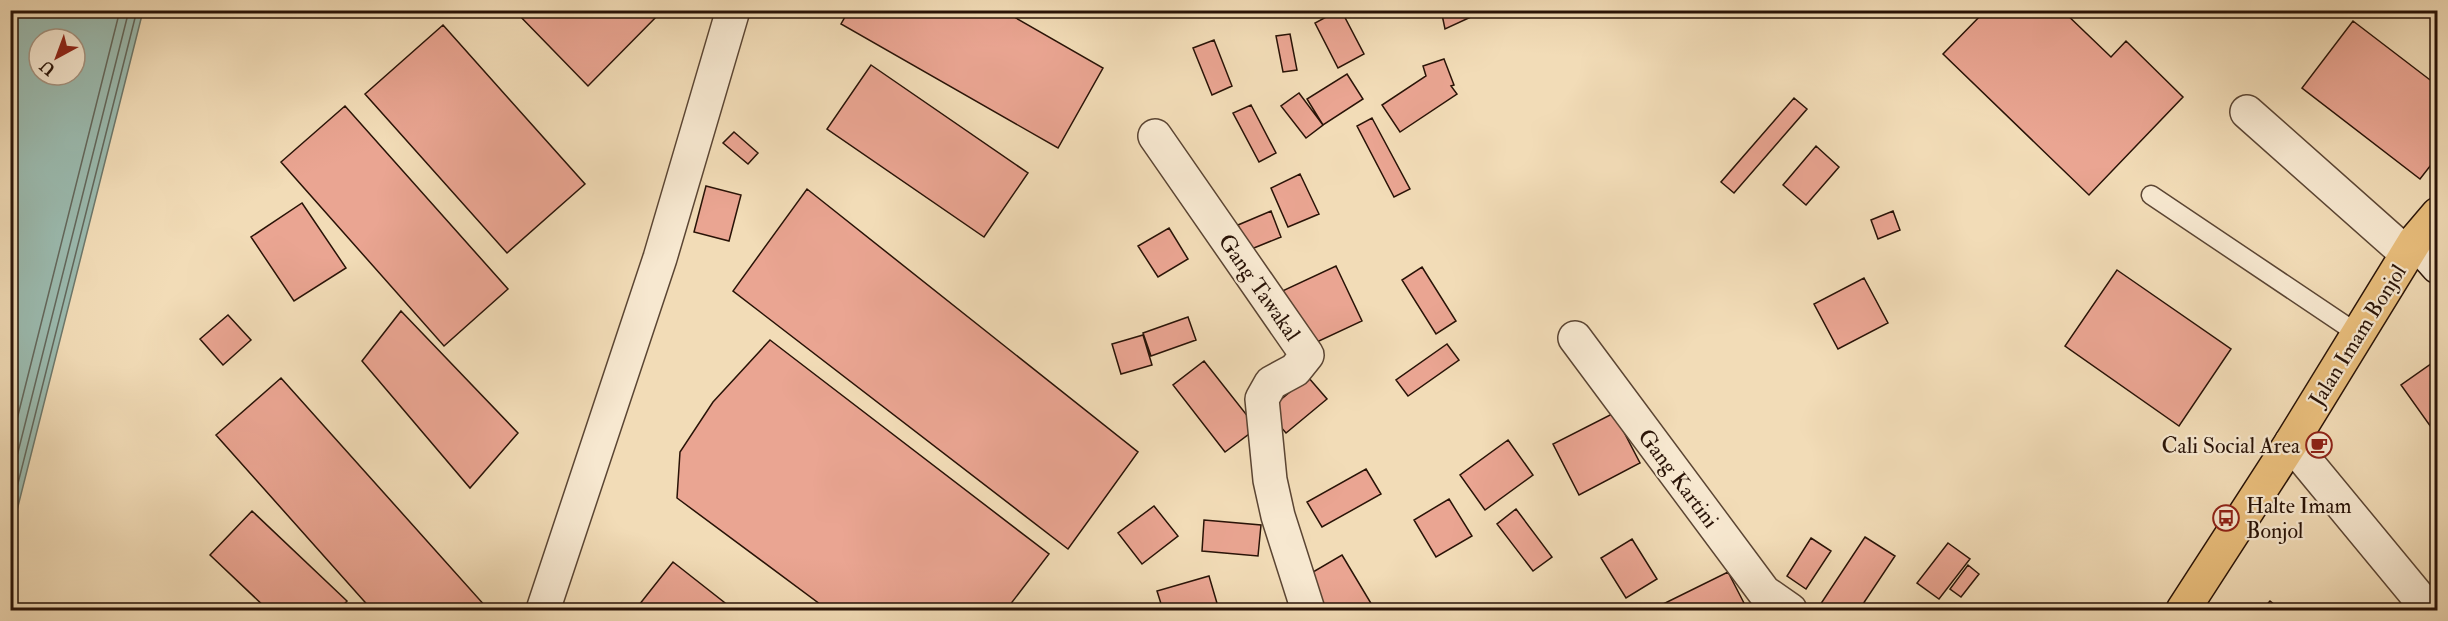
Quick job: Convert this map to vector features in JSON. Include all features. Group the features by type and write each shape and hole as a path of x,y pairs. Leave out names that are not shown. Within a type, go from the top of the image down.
{"main road":[{"name":"Jalan Imam Bonjol","path":"2183,610 2411,248 2438,214"}],"street":[{"path":"543,610 660,258 733,10"},
{"path":"2247,112 2411,248 2438,267"},
{"name":"Gang Tawakal","path":"1155,136 1307,355 1295,370 1271,383 1262,399 1270,480 1278,516 1308,610"},
{"name":"Gang Kartini","path":"1575,338 1764,592 1790,610"},
{"path":"2290,443 2429,610"}],"lane":[{"path":"2151,195 2358,334"}],"water":[{"path":"10,11 143,11 11,534"}],"building":[{"path":"514,10 663,10 588,86"},
{"path":"849,10 1002,10 1103,68 1058,148 841,24"},
{"path":"1339,10 1364,54 1338,68 1315,23"},
{"path":"1441,10 1486,10 1445,29"},
{"path":"1986,10 2062,10 2111,57 2126,41 2183,97 2089,195 1943,54"},
{"path":"2353,21 2438,86 2438,156 2420,179 2302,88"},
{"path":"443,25 585,184 507,253 365,94"},
{"path":"1290,34 1297,70 1283,72 1276,36"},
{"path":"1214,40 1232,86 1212,95 1193,48"},
{"path":"1444,59 1454,85 1451,86 1457,94 1400,132 1382,105 1426,76 1423,66"},
{"path":"871,65 1028,173 984,237 827,129"},
{"path":"1347,74 1363,99 1323,125 1307,99"},
{"path":"1299,93 1323,125 1306,138 1281,106"},
{"path":"1794,98 1807,109 1734,193 1721,182"},
{"path":"1251,105 1276,153 1259,162 1233,113"},
{"path":"345,106 508,289 444,346 281,162"},
{"path":"1372,118 1410,189 1394,197 1357,126"},
{"path":"734,132 758,153 748,164 723,143"},
{"path":"1816,146 1839,167 1806,205 1783,185"},
{"path":"1300,174 1319,214 1288,227 1271,188"},
{"path":"706,186 741,195 729,241 694,232"},
{"path":"807,189 1138,452 1068,549 733,291"},
{"path":"302,203 346,268 294,301 251,237"},
{"path":"1271,211 1281,237 1249,250 1238,225"},
{"path":"1893,211 1900,230 1878,239 1871,220"},
{"path":"1169,228 1188,259 1158,277 1138,246"},
{"path":"1336,266 1362,321 1304,348 1278,293"},
{"path":"1422,267 1456,321 1436,334 1402,280"},
{"path":"2117,270 2231,349 2179,426 2065,346"},
{"path":"1864,278 1888,323 1838,349 1814,304"},
{"path":"401,311 518,433 470,488 362,361"},
{"path":"228,315 251,340 223,365 200,339"},
{"path":"1188,317 1196,340 1151,356 1143,333"},
{"path":"1143,335 1152,365 1121,374 1112,344"},
{"path":"770,340 1049,554 1006,610 828,610 677,498 680,452 713,402"},
{"path":"1447,344 1459,360 1408,396 1396,380"},
{"path":"2438,359 2438,437 2401,385"},
{"path":"1204,361 1257,428 1225,452 1173,385"},
{"path":"1308,377 1327,399 1286,433 1267,411"},
{"path":"281,378 487,608 484,610 372,610 216,435"},
{"path":"1614,413 1640,463 1579,495 1553,444"},
{"path":"1508,440 1533,475 1485,510 1460,475"},
{"path":"1366,469 1381,494 1322,527 1307,502"},
{"path":"1449,499 1472,536 1436,557 1414,520"},
{"path":"1154,506 1178,536 1142,564 1118,533"},
{"path":"1516,509 1552,557 1533,571 1497,524"},
{"path":"252,511 347,601 339,610 268,610 210,555"},
{"path":"1204,520 1261,525 1258,556 1202,551"},
{"path":"1865,537 1895,556 1859,610 1828,610 1820,605"},
{"path":"1811,538 1831,551 1806,589 1787,576"},
{"path":"1632,539 1657,579 1626,598 1601,558"},
{"path":"1948,543 1970,559 1939,599 1917,583"},
{"path":"1342,555 1372,605 1363,610 1320,610 1301,579"},
{"path":"673,562 734,610 635,610"},
{"path":"1968,565 1979,574 1961,597 1950,589"},
{"path":"1728,572 1745,605 1733,610 1653,609"},
{"path":"1209,576 1219,610 1163,610 1157,591"},
{"path":"2270,601 2281,610 2262,610"}],"place":[{"name":"Cali Social Area","path":"2319,445"},
{"name":"Halte Imam Bonjol","path":"2226,518"}]}
